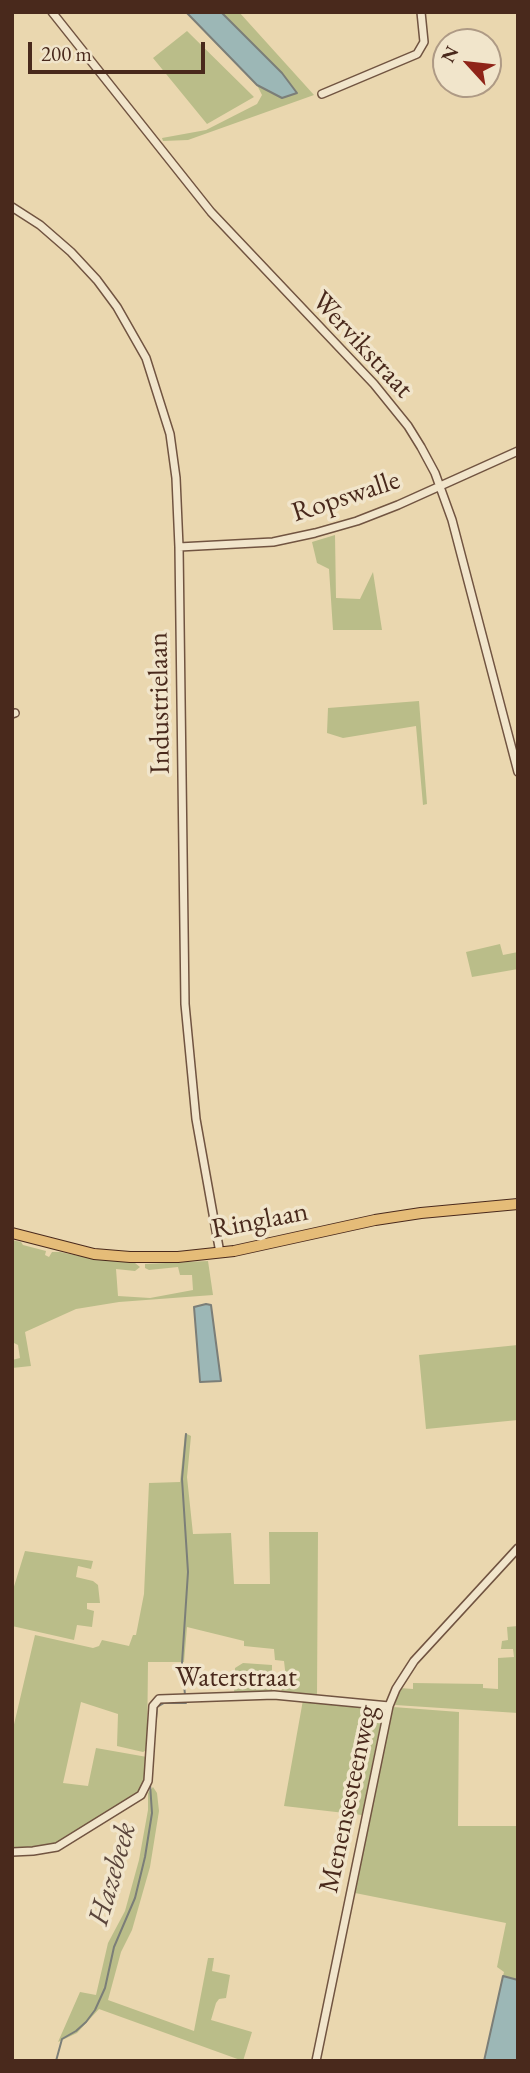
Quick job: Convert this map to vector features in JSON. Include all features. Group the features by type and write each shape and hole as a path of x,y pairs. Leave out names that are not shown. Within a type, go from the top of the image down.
{"main road":[{"name":"Ringlaan","path":"12,1233 72,1250 160,1258 220,1253 389,1218 518,1204"}],"street":[{"name":"Wervikstraat","path":"52,12 212,212 393,407 421,447 440,486 452,520 518,772"},
{"path":"322,94 418,53 424,42 421,12"},
{"name":"Industrielaan","path":"12,206 40,225 86,268 117,307 135,335 154,377 170,434 176,478 179,547 185,1004 196,1119 220,1253"},
{"name":"Ropswalle","path":"179,547 273,542 315,533 357,521 518,452"},
{"name":"Menensesteenweg","path":"317,2061 389,1706 396,1689 414,1661 518,1548"},
{"name":"Waterstraat","path":"12,1852 57,1847 141,1795 148,1781 153,1706 159,1699 274,1695 389,1706"}],"green space":[{"path":"221,12 239,12 314,95 188,140 163,141 162,138 206,130 257,104 262,95 257,85 282,98 282,73"},
{"path":"187,31 254,97 207,124 153,58"},
{"path":"335,535 336,598 360,599 373,572 382,630 333,630 329,569 317,563 312,542"},
{"path":"419,701 427,804 423,805 416,726 343,738 327,733 328,708"},
{"path":"500,944 503,955 518,952 518,969 472,977 466,952"},
{"path":"12,1240 46,1251 45,1255 49,1257 52,1252 60,1252 135,1263 140,1267 135,1271 116,1269 118,1296 150,1298 193,1290 192,1275 180,1275 178,1267 149,1270 145,1268 145,1264 208,1261 213,1295 119,1302 76,1309 25,1332 31,1366 12,1368 12,1360 20,1358 18,1345 12,1342"},
{"path":"518,1345 518,1420 426,1429 419,1355"},
{"path":"185,1433 191,1436 187,1477 193,1534 231,1533 234,1584 270,1584 269,1532 318,1532 317,1696 280,1694 286,1678 284,1661 275,1660 274,1649 244,1646 244,1641 187,1627 184,1662 148,1662 147,1750 143,1752 117,1746 118,1714 81,1702 63,1783 88,1786 96,1748 147,1757 143,1790 92,1825 49,1847 12,1850 12,1733 35,1635 93,1648 99,1646 102,1640 129,1646 133,1635 136,1635 144,1594 149,1483 180,1482"},
{"path":"25,1551 93,1561 91,1569 78,1566 76,1577 98,1585 100,1603 87,1603 87,1609 94,1611 92,1627 77,1625 74,1640 12,1626 12,1593"},
{"path":"518,1626 518,1713 395,1705 400,1688 413,1689 413,1683 483,1684 483,1688 498,1689 498,1658 514,1657 513,1649 501,1649 502,1641 508,1640 507,1627"},
{"path":"243,1663 272,1665 272,1694 234,1695 235,1668"},
{"path":"303,1700 383,1711 362,1815 284,1806"},
{"path":"393,1707 459,1712 458,1826 518,1826 518,1980 503,1976 504,1972 497,1967 506,1923 355,1893"},
{"path":"153,1787 157,1793 159,1811 150,1867 108,2000 194,2031 208,1958 214,1958 212,1971 230,1975 226,1998 219,1999 216,2003 211,2020 252,2032 243,2061 99,2009 77,2033 58,2042 80,1992 96,1995 108,1943 125,1911 139,1860 148,1810 148,1793"}],"water":[{"path":"186,12 221,12 282,73 297,93 282,98 257,85"},
{"path":"211,1305 221,1381 200,1382 194,1307"},
{"path":"503,1976 518,1980 517,2061 484,2061"}],"waterway":[{"name":"Hazebeek","path":"185,1695 182,1663 188,1572 182,1479 186,1434"},
{"name":"Hazebeek","path":"156,1719 157,1707 164,1703 186,1703"},
{"name":"Hazebeek","path":"56,2061 62,2039 86,2022 105,1988 114,1947 135,1898 145,1857 152,1813 150,1784"}]}
